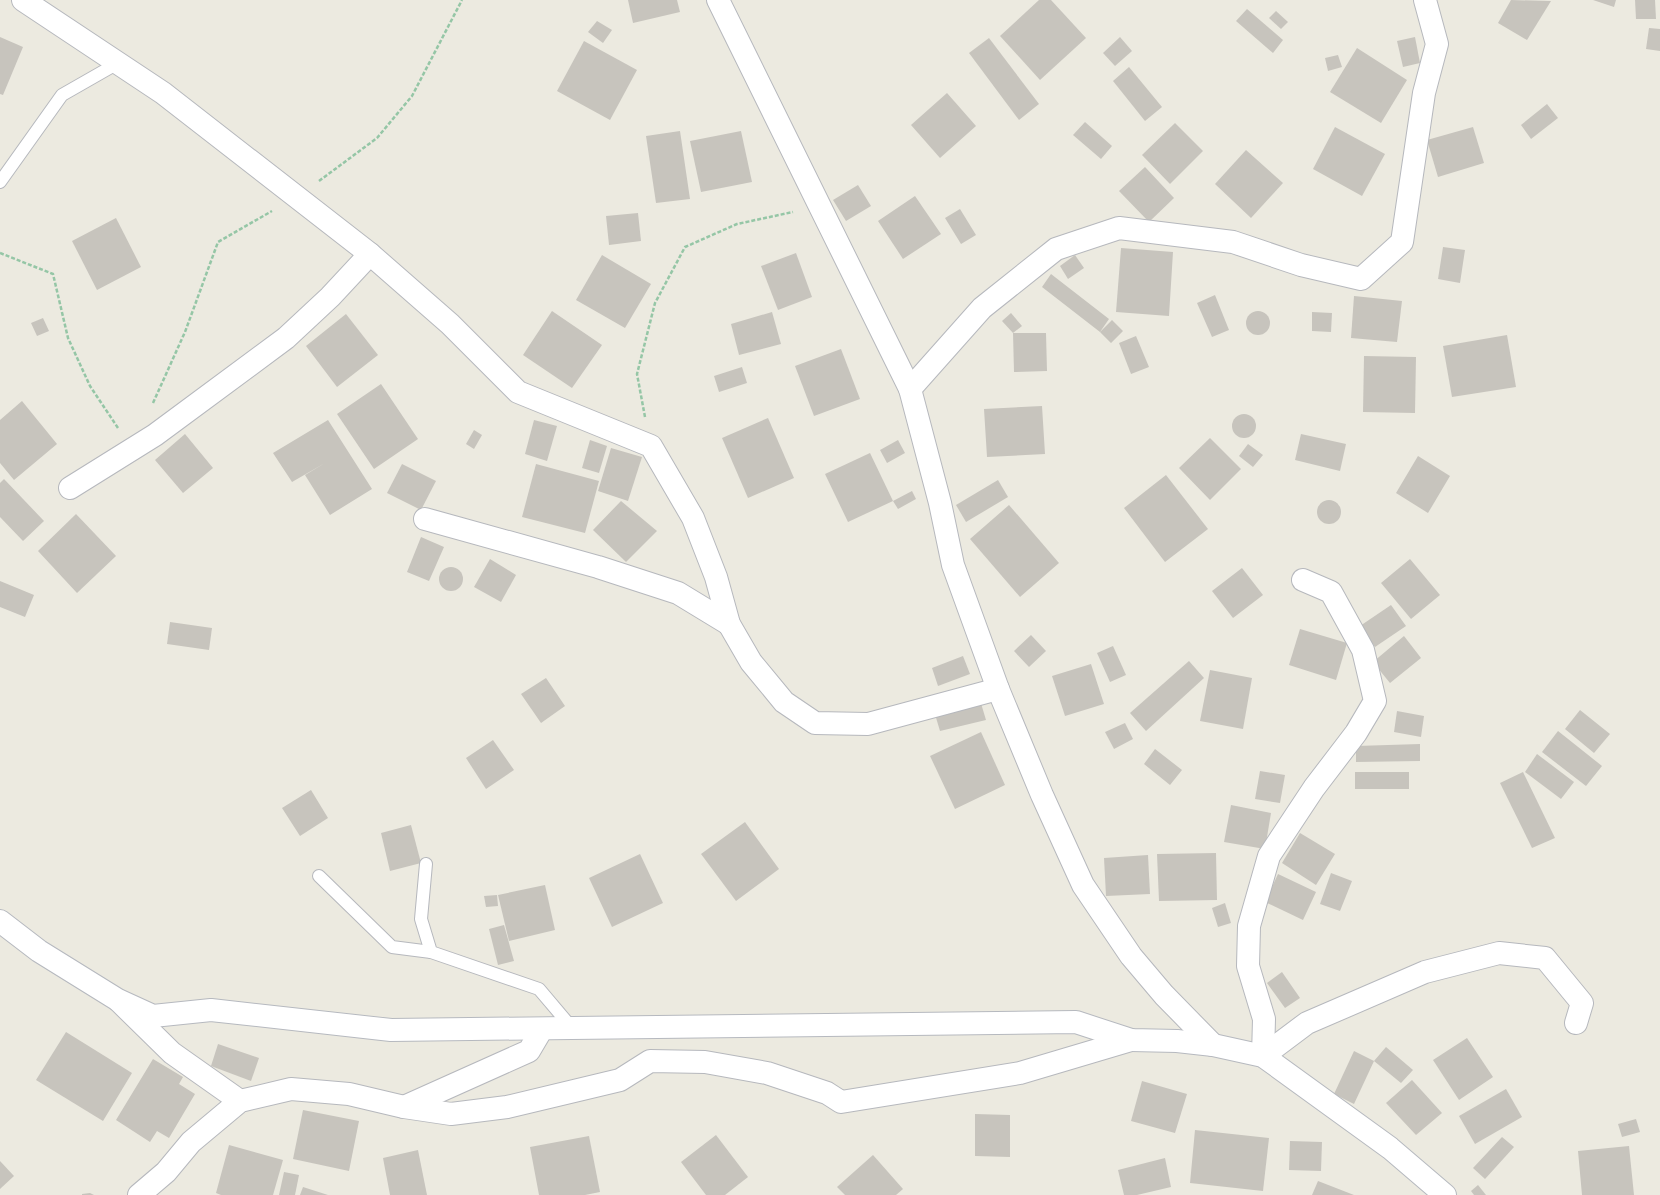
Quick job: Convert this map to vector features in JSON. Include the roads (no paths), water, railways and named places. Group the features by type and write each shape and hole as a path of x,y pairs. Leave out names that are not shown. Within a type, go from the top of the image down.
{"street":[{"path":"23,0 164,93 370,254 450,324 518,392 651,446 693,518 716,577 729,624 751,662 784,702 814,723 868,724 998,689"},
{"path":"718,0 910,389 940,503 953,564 998,689 1042,795 1083,885 1131,956 1164,995 1213,1045"},
{"path":"910,389 982,308 1056,249 1119,228 1233,242 1301,265 1361,279 1402,242 1424,93 1437,44 1426,0"},
{"path":"70,488 154,435 286,338 330,297 370,254"},
{"path":"425,519 598,567 678,593 729,624"},
{"path":"1263,1056 1264,1020 1248,966 1249,926 1269,856 1314,788 1356,733 1375,701 1363,650 1331,592 1304,580"},
{"path":"0,921 38,951 118,1000 153,1016 211,1010 391,1030 1076,1022 1131,1040 1177,1041 1213,1045 1263,1056 1390,1148 1445,1195"},
{"path":"1263,1056 1307,1023 1425,972 1499,952 1545,958 1582,1003 1576,1023"},
{"path":"118,1000 172,1053 240,1101"},
{"path":"404,1107 529,1051 542,1029"},
{"path":"139,1195 166,1172 191,1142 240,1101 291,1089 350,1094 404,1107 451,1114 507,1107 620,1080 650,1061 705,1062 766,1073 827,1093 841,1102 1020,1073 1131,1040"}],"lane":[{"path":"0,182 62,95 118,63"},
{"path":"426,864 421,919 431,952"},
{"path":"319,876 392,947 431,952 539,989 572,1028"}]}
